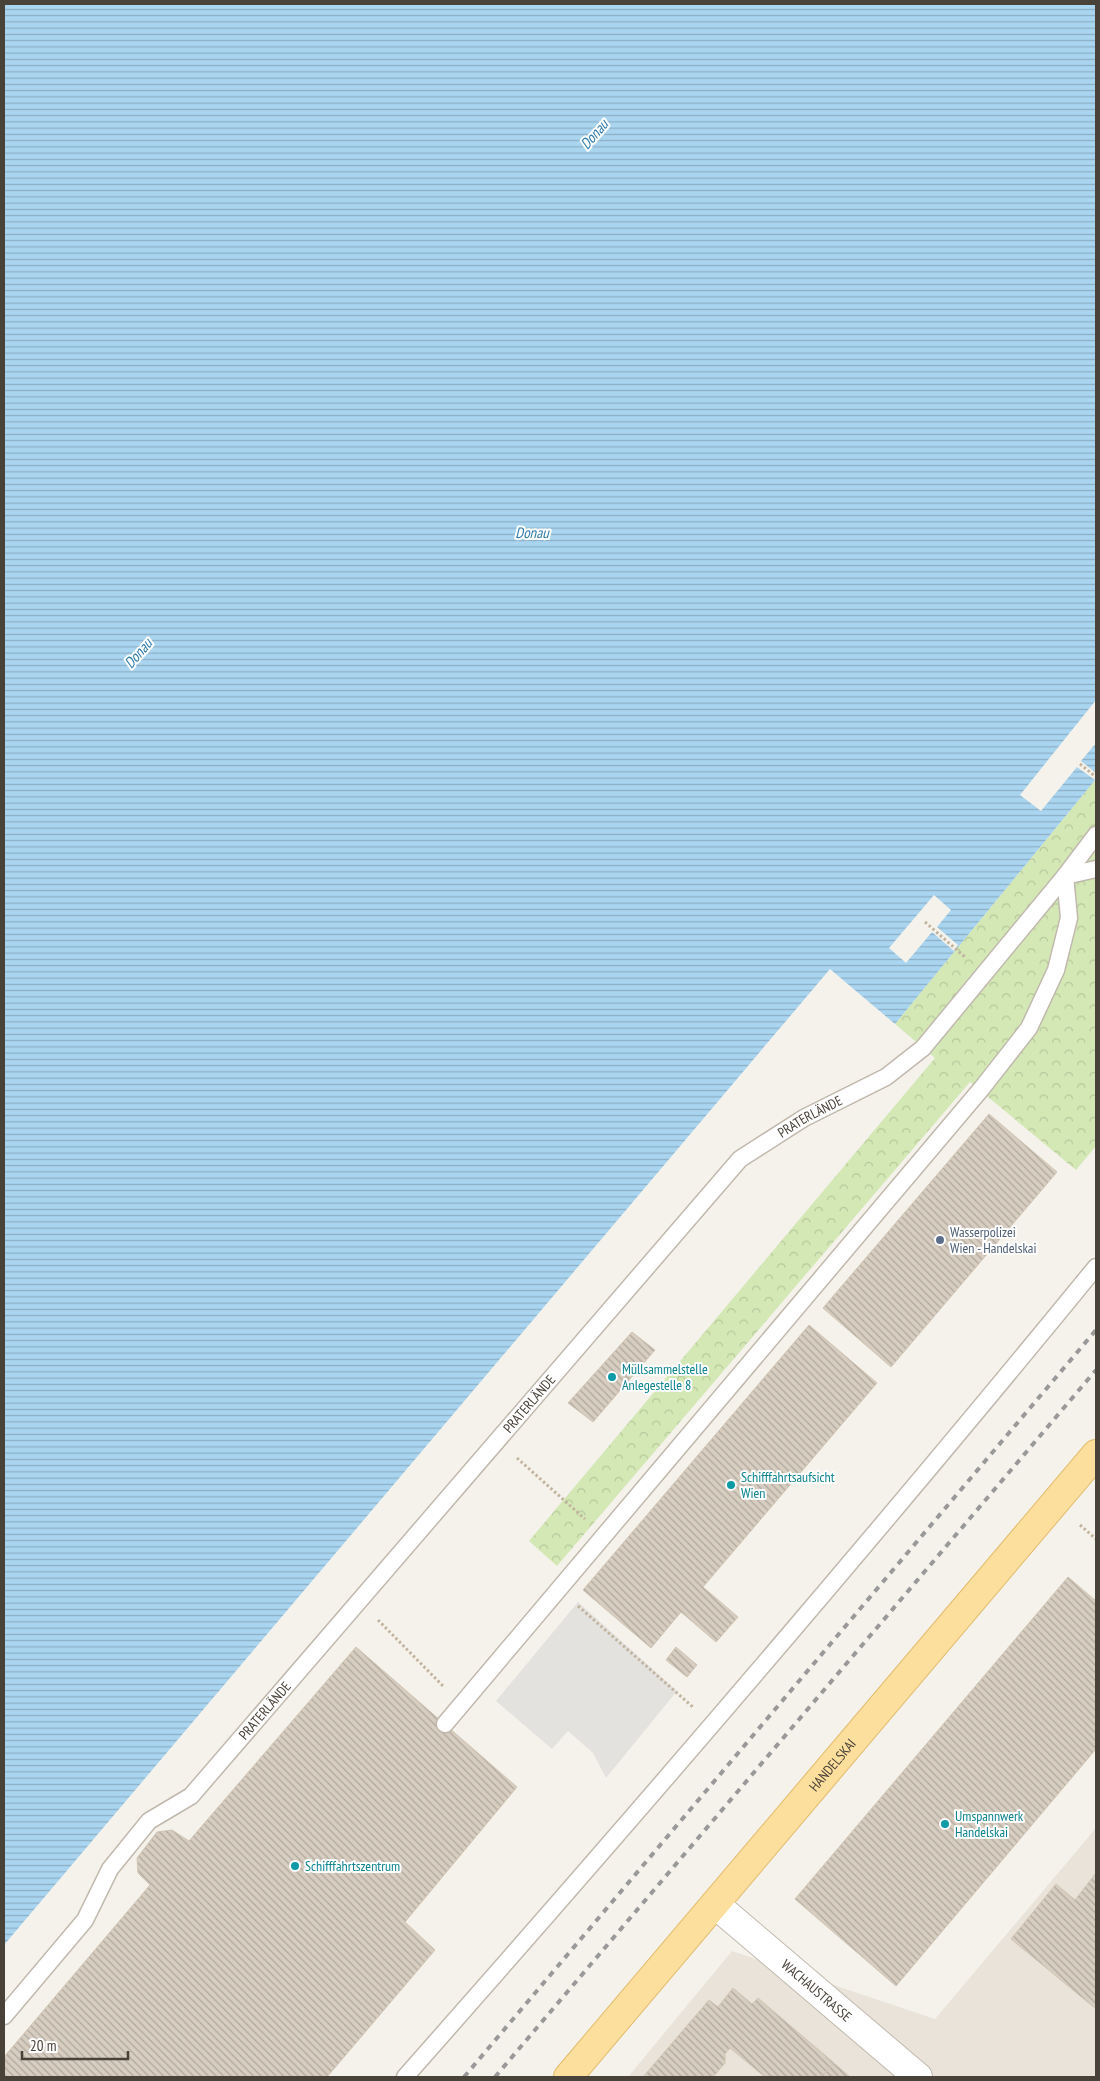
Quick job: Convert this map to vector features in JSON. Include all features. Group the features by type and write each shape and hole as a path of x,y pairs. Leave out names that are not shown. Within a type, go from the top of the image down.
{"main road":[{"name":"HANDELSKAI","path":"568,2077 716,1905 1096,1454"}],"street":[{"name":"WACHAUSTRASSE","path":"716,1905 918,2077"}],"lane":[{"name":"PRATERLÄNDE","path":"4,2016 85,1920 110,1869 149,1821 191,1796 740,1159 804,1118 886,1078 923,1048 1096,836"},
{"path":"445,1724 982,1088 1029,1028 1056,970 1069,918 1065,876 1096,869"},
{"path":"405,2077 713,1724 963,1430 1096,1267"}],"path":[{"path":"1080,764 1096,777"},
{"path":"925,922 985,974"},
{"path":"497,1441 605,1536"},
{"path":"559,1589 713,1724"},
{"path":"359,1602 462,1705"}],"shaded area":[{"path":"578,1602 677,1691 606,1778 593,1753 568,1731 552,1749 496,1701"},
{"path":"1096,1828 1096,2077 628,2077 732,1951 935,2019"}],"green space":[{"path":"1096,779 1096,1146 1076,1170 970,1082 557,1566 529,1541 935,1058 895,1024"}],"water":[{"name":"Donau","path":"4,4 1096,4 1096,779 895,1024 830,969 4,1945"}],"pier":[{"path":"1096,700 1096,743 1081,761 1096,773 1096,779 1077,767 1041,811 1020,795"},
{"path":"934,895 951,910 937,927 958,945 954,951 932,932 906,963 889,948"}],"building":[{"name":"Wasserpolizei Wien - Handelskai","path":"989,1114 1057,1172 891,1367 823,1308"},
{"name":"Schifffahrtsaufsicht Wien","path":"809,1325 877,1383 703,1587 738,1617 716,1642 681,1612 651,1648 583,1590"},
{"name":"Müllsammelstelle Anlegestelle 8","path":"632,1332 655,1350 593,1422 568,1403"},
{"name":"Umspannwerk Handelskai","path":"1068,1577 1096,1601 1096,1749 896,1986 795,1899"},
{"name":"Schifffahrtszentrum","path":"356,1647 517,1787 405,1922 435,1950 327,2077 4,2077 4,2057 150,1885 138,1873 137,1858 157,1832 172,1830 189,1841"},
{"path":"676,1647 697,1665 687,1677 666,1660"},
{"path":"1096,1873 1096,2009 1011,1939 1056,1884 1075,1900"},
{"path":"733,1988 752,2004 758,1998 834,2063 821,2077 765,2077 730,2048 725,2054 725,2063 713,2077 643,2077 709,2000 718,2007"},
{"path":"834,2063 850,2077 821,2077"}],"railway":[{"path":"464,2077 1096,1330"},
{"path":"495,2077 1096,1370"}],"place":[{"name":"Wasserpolizei Wien - Handelskai","path":"940,1240"},
{"name":"Müllsammelstelle Anlegestelle 8","path":"612,1377"},
{"name":"Schifffahrtsaufsicht Wien","path":"731,1485"},
{"name":"Umspannwerk Handelskai","path":"945,1824"},
{"name":"Schifffahrtszentrum","path":"295,1866"}]}
